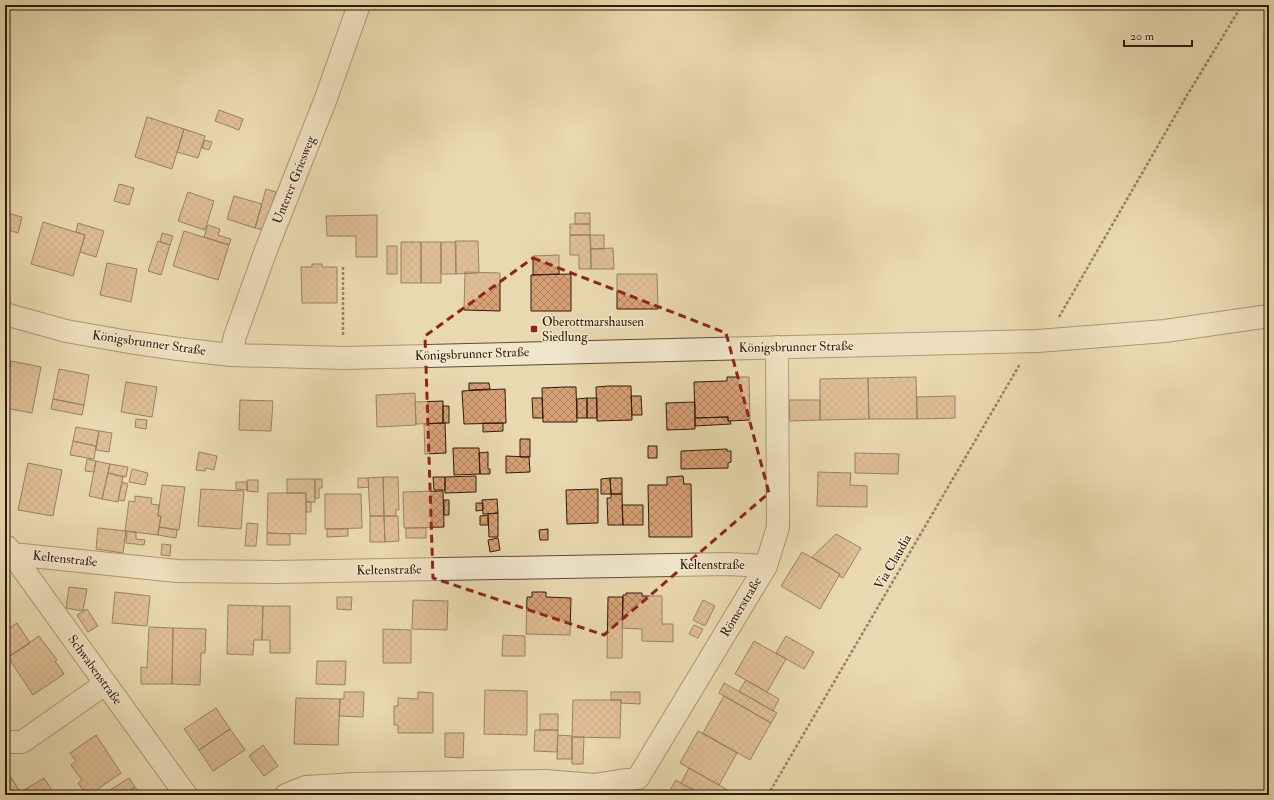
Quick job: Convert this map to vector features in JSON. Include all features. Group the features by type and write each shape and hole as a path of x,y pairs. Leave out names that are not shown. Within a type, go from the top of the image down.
{"street":[{"name":"Unterer Griesweg","path":"231,355 235,336 266,250 325,102 359,5"},
{"name":"Königsbrunner Straße","path":"5,314 98,337 178,349 231,355 344,358 1038,341 1165,331 1269,316"},
{"name":"Römerstraße","path":"286,795 306,787 355,784 545,781 593,790 638,778 766,566 778,527 777,348"},
{"name":"Keltenstraße","path":"8,549 177,571 283,572 728,564 766,566"},
{"name":"Schwabenstraße","path":"8,549 186,795"},
{"path":"5,742 22,742 106,684"}],"path":[{"path":"1058,319 1186,97 1242,5"},
{"path":"342,267 344,358"},
{"name":"Via Claudia","path":"768,795 1016,370 1038,341"}],"highlighted area":[{"path":"533,258 726,333 769,493 604,635 433,578 425,336"}],"building":[{"path":"219,110 243,119 239,130 215,121"},
{"path":"147,117 184,129 172,169 135,157"},
{"path":"184,129 205,136 198,158 177,152"},
{"path":"205,140 212,142 209,150 202,148"},
{"path":"119,184 134,188 129,205 114,201"},
{"path":"266,189 276,192 263,230 255,228"},
{"path":"188,192 214,201 205,230 178,221"},
{"path":"234,196 262,204 255,228 227,219"},
{"path":"7,213 22,217 18,233 5,229 5,219"},
{"path":"575,213 590,213 590,224 575,224"},
{"path":"377,215 377,257 356,257 356,236 327,236 326,216"},
{"path":"43,222 85,235 73,276 31,264"},
{"path":"78,223 104,231 96,257 80,252 85,235 76,232"},
{"path":"570,224 590,224 590,235 570,235"},
{"path":"208,225 220,229 218,235 231,239 229,245 204,237"},
{"path":"184,231 229,245 218,280 173,266"},
{"path":"162,233 173,236 170,245 160,242"},
{"path":"570,235 590,235 591,269 579,269 579,255 570,255"},
{"path":"590,235 604,235 604,249 591,249"},
{"path":"158,241 170,245 161,275 148,271"},
{"path":"455,241 478,241 479,273 456,274"},
{"path":"401,242 421,242 421,283 401,283"},
{"path":"421,242 441,242 441,283 421,283"},
{"path":"441,242 456,242 456,274 441,274"},
{"path":"387,246 397,246 397,274 387,274"},
{"path":"613,248 614,269 591,269 591,249"},
{"path":"559,255 559,274 533,275 533,256"},
{"path":"107,263 137,269 131,302 100,295"},
{"path":"312,264 322,264 322,267 337,267 337,303 302,303 301,267 312,267"},
{"path":"465,272 500,273 500,311 464,310"},
{"path":"571,274 571,311 531,311 531,275"},
{"path":"617,274 657,274 658,309 617,309"},
{"path":"11,361 41,367 32,413 5,408 5,394"},
{"path":"59,369 89,375 84,405 53,399"},
{"path":"727,377 749,377 750,420 728,421 728,417 695,418 694,382 727,381"},
{"path":"916,377 917,419 869,419 868,378"},
{"path":"868,378 869,419 820,420 820,379"},
{"path":"126,382 157,387 152,417 121,412"},
{"path":"469,383 489,383 490,389 469,390"},
{"path":"631,386 632,420 597,421 596,387"},
{"path":"576,387 577,422 543,422 542,388"},
{"path":"505,389 506,423 464,424 462,391"},
{"path":"415,393 416,425 377,427 376,395"},
{"path":"631,396 641,396 642,415 632,415"},
{"path":"955,396 955,418 917,419 917,397"},
{"path":"532,398 542,398 543,418 533,418"},
{"path":"587,398 587,418 577,418 577,399"},
{"path":"587,398 597,398 597,418 587,418"},
{"path":"53,399 84,405 82,415 51,409"},
{"path":"240,400 273,401 271,431 239,430"},
{"path":"789,400 820,400 820,420 790,421"},
{"path":"443,401 443,423 416,424 415,402"},
{"path":"695,402 695,429 667,430 666,403"},
{"path":"443,406 449,406 449,423 443,423"},
{"path":"728,417 728,421 730,421 731,424 695,426 695,418"},
{"path":"136,419 147,420 146,429 135,427"},
{"path":"445,423 446,453 425,454 424,424"},
{"path":"483,423 503,423 503,431 483,432"},
{"path":"76,427 99,431 96,446 73,441"},
{"path":"99,431 112,433 109,452 96,450"},
{"path":"520,439 530,439 530,457 520,457"},
{"path":"73,441 96,446 94,459 70,455"},
{"path":"648,446 657,446 657,458 648,458"},
{"path":"453,448 479,448 480,474 454,475"},
{"path":"727,449 727,451 731,451 731,462 728,463 728,468 681,469 681,451"},
{"path":"199,452 217,456 214,470 206,468 205,471 196,470"},
{"path":"488,452 488,469 490,469 490,474 480,474 479,453"},
{"path":"855,453 899,454 898,474 855,473"},
{"path":"506,456 529,457 530,472 506,473"},
{"path":"87,459 96,461 94,472 85,471"},
{"path":"96,461 110,464 102,499 89,496"},
{"path":"28,463 62,470 53,516 18,510"},
{"path":"110,464 128,467 126,477 108,473"},
{"path":"132,469 148,473 145,485 129,482"},
{"path":"818,472 851,473 850,485 867,486 867,507 817,506"},
{"path":"108,473 123,477 118,502 102,499"},
{"path":"476,476 476,492 445,493 445,477"},
{"path":"683,476 684,484 691,484 692,537 649,537 648,485 667,485 667,477"},
{"path":"383,477 384,516 370,516 368,478"},
{"path":"383,477 398,477 399,510 396,510 396,516 384,516"},
{"path":"433,477 445,477 445,490 434,490"},
{"path":"358,478 368,478 369,487 358,488"},
{"path":"610,478 622,478 622,494 611,494"},
{"path":"610,478 611,494 601,494 601,479"},
{"path":"287,479 315,479 315,502 306,502 306,493 287,493"},
{"path":"315,479 322,479 322,488 319,488 319,498 315,498"},
{"path":"247,480 258,480 258,492 247,491"},
{"path":"122,482 128,484 124,501 118,500"},
{"path":"236,482 247,482 247,490 236,489"},
{"path":"162,485 185,487 179,530 159,527 161,516 158,516"},
{"path":"201,489 244,491 241,529 198,526"},
{"path":"598,489 598,523 567,524 566,490"},
{"path":"443,491 444,527 404,528 403,492"},
{"path":"268,493 306,493 306,534 267,533"},
{"path":"325,494 361,494 362,528 325,529"},
{"path":"611,494 622,494 623,525 608,525 607,498 611,498"},
{"path":"135,496 152,498 151,504 159,505 158,516 161,516 158,535 125,531 129,501 135,502"},
{"path":"497,499 498,513 483,514 482,500"},
{"path":"444,500 449,500 449,515 444,515"},
{"path":"306,502 311,502 311,512 306,512"},
{"path":"476,503 483,503 483,510 476,511"},
{"path":"622,505 643,505 643,525 623,525"},
{"path":"498,513 498,537 489,537 488,514"},
{"path":"488,515 488,525 480,525 480,516"},
{"path":"370,516 384,516 385,542 370,542"},
{"path":"384,516 398,516 399,541 385,542"},
{"path":"247,523 258,524 256,546 245,546"},
{"path":"159,527 177,530 176,538 158,535"},
{"path":"98,528 126,531 123,553 96,549"},
{"path":"406,528 426,528 426,538 406,538"},
{"path":"327,529 348,529 348,536 327,537"},
{"path":"548,529 548,540 540,540 539,530"},
{"path":"127,531 136,532 136,539 145,540 144,545 126,543"},
{"path":"267,533 290,534 290,545 267,545"},
{"path":"836,534 861,548 843,578 839,576 840,574 812,557"},
{"path":"498,538 500,550 490,552 488,540"},
{"path":"162,544 171,545 170,556 161,555"},
{"path":"802,552 840,574 820,609 781,586"},
{"path":"69,587 87,589 83,611 66,608"},
{"path":"115,592 150,596 147,626 112,623"},
{"path":"532,592 546,592 546,597 571,598 570,635 526,634 527,597 532,597"},
{"path":"626,593 642,593 642,596 662,596 662,624 673,624 673,642 642,641 642,629 622,628 623,595 626,595"},
{"path":"337,597 352,597 351,610 337,609"},
{"path":"608,597 623,597 622,658 607,658"},
{"path":"413,600 448,601 447,630 412,629"},
{"path":"703,600 715,606 705,626 693,620"},
{"path":"228,605 263,606 262,640 254,640 253,655 227,654"},
{"path":"263,606 290,606 290,653 270,653 270,640 262,640"},
{"path":"87,609 98,626 88,632 77,615"},
{"path":"17,623 30,643 9,657 5,651 5,631"},
{"path":"694,625 703,629 698,638 689,634"},
{"path":"149,627 173,628 172,684 141,684 141,667 147,668"},
{"path":"173,628 206,629 205,653 201,653 200,685 172,684"},
{"path":"383,629 411,630 411,663 383,663"},
{"path":"503,635 525,636 525,656 502,656"},
{"path":"39,636 57,660 55,661 64,674 33,695 8,657"},
{"path":"786,636 814,652 804,669 776,653"},
{"path":"754,641 786,659 767,692 735,674"},
{"path":"317,661 346,661 345,685 316,684"},
{"path":"746,680 779,699 773,711 739,691"},
{"path":"724,683 777,713 771,723 719,693"},
{"path":"485,690 527,691 527,735 484,734"},
{"path":"344,692 364,692 363,717 339,716 340,699 344,699"},
{"path":"418,692 433,693 433,733 398,733 398,725 394,725 394,706 398,706 398,698 418,699"},
{"path":"611,692 640,692 640,704 621,703 621,700 611,700"},
{"path":"724,696 771,723 750,760 703,733"},
{"path":"296,698 340,699 338,745 294,744"},
{"path":"573,700 621,700 620,738 572,737"},
{"path":"216,708 230,729 199,750 184,729"},
{"path":"540,714 558,714 558,730 540,730"},
{"path":"230,729 245,750 213,771 199,750"},
{"path":"535,730 558,730 557,752 534,751"},
{"path":"698,731 737,753 719,785 680,763"},
{"path":"445,733 464,733 463,758 445,757"},
{"path":"96,735 121,773 87,795 78,783 82,780 71,765 76,761 70,753"},
{"path":"558,735 572,736 572,759 557,759"},
{"path":"572,737 584,737 583,764 572,764"},
{"path":"263,745 278,766 264,776 249,756"},
{"path":"689,768 731,792 729,795 702,795 681,783"},
{"path":"9,774 22,795 5,795 5,777"},
{"path":"44,778 55,795 27,795 24,790"},
{"path":"129,778 135,787 123,795 109,795 107,792"},
{"path":"676,780 681,783 702,795 667,795"},
{"path":"135,787 141,795 123,795"}],"place":[{"name":"Oberottmarshausen Siedlung","path":"534,329"}]}
